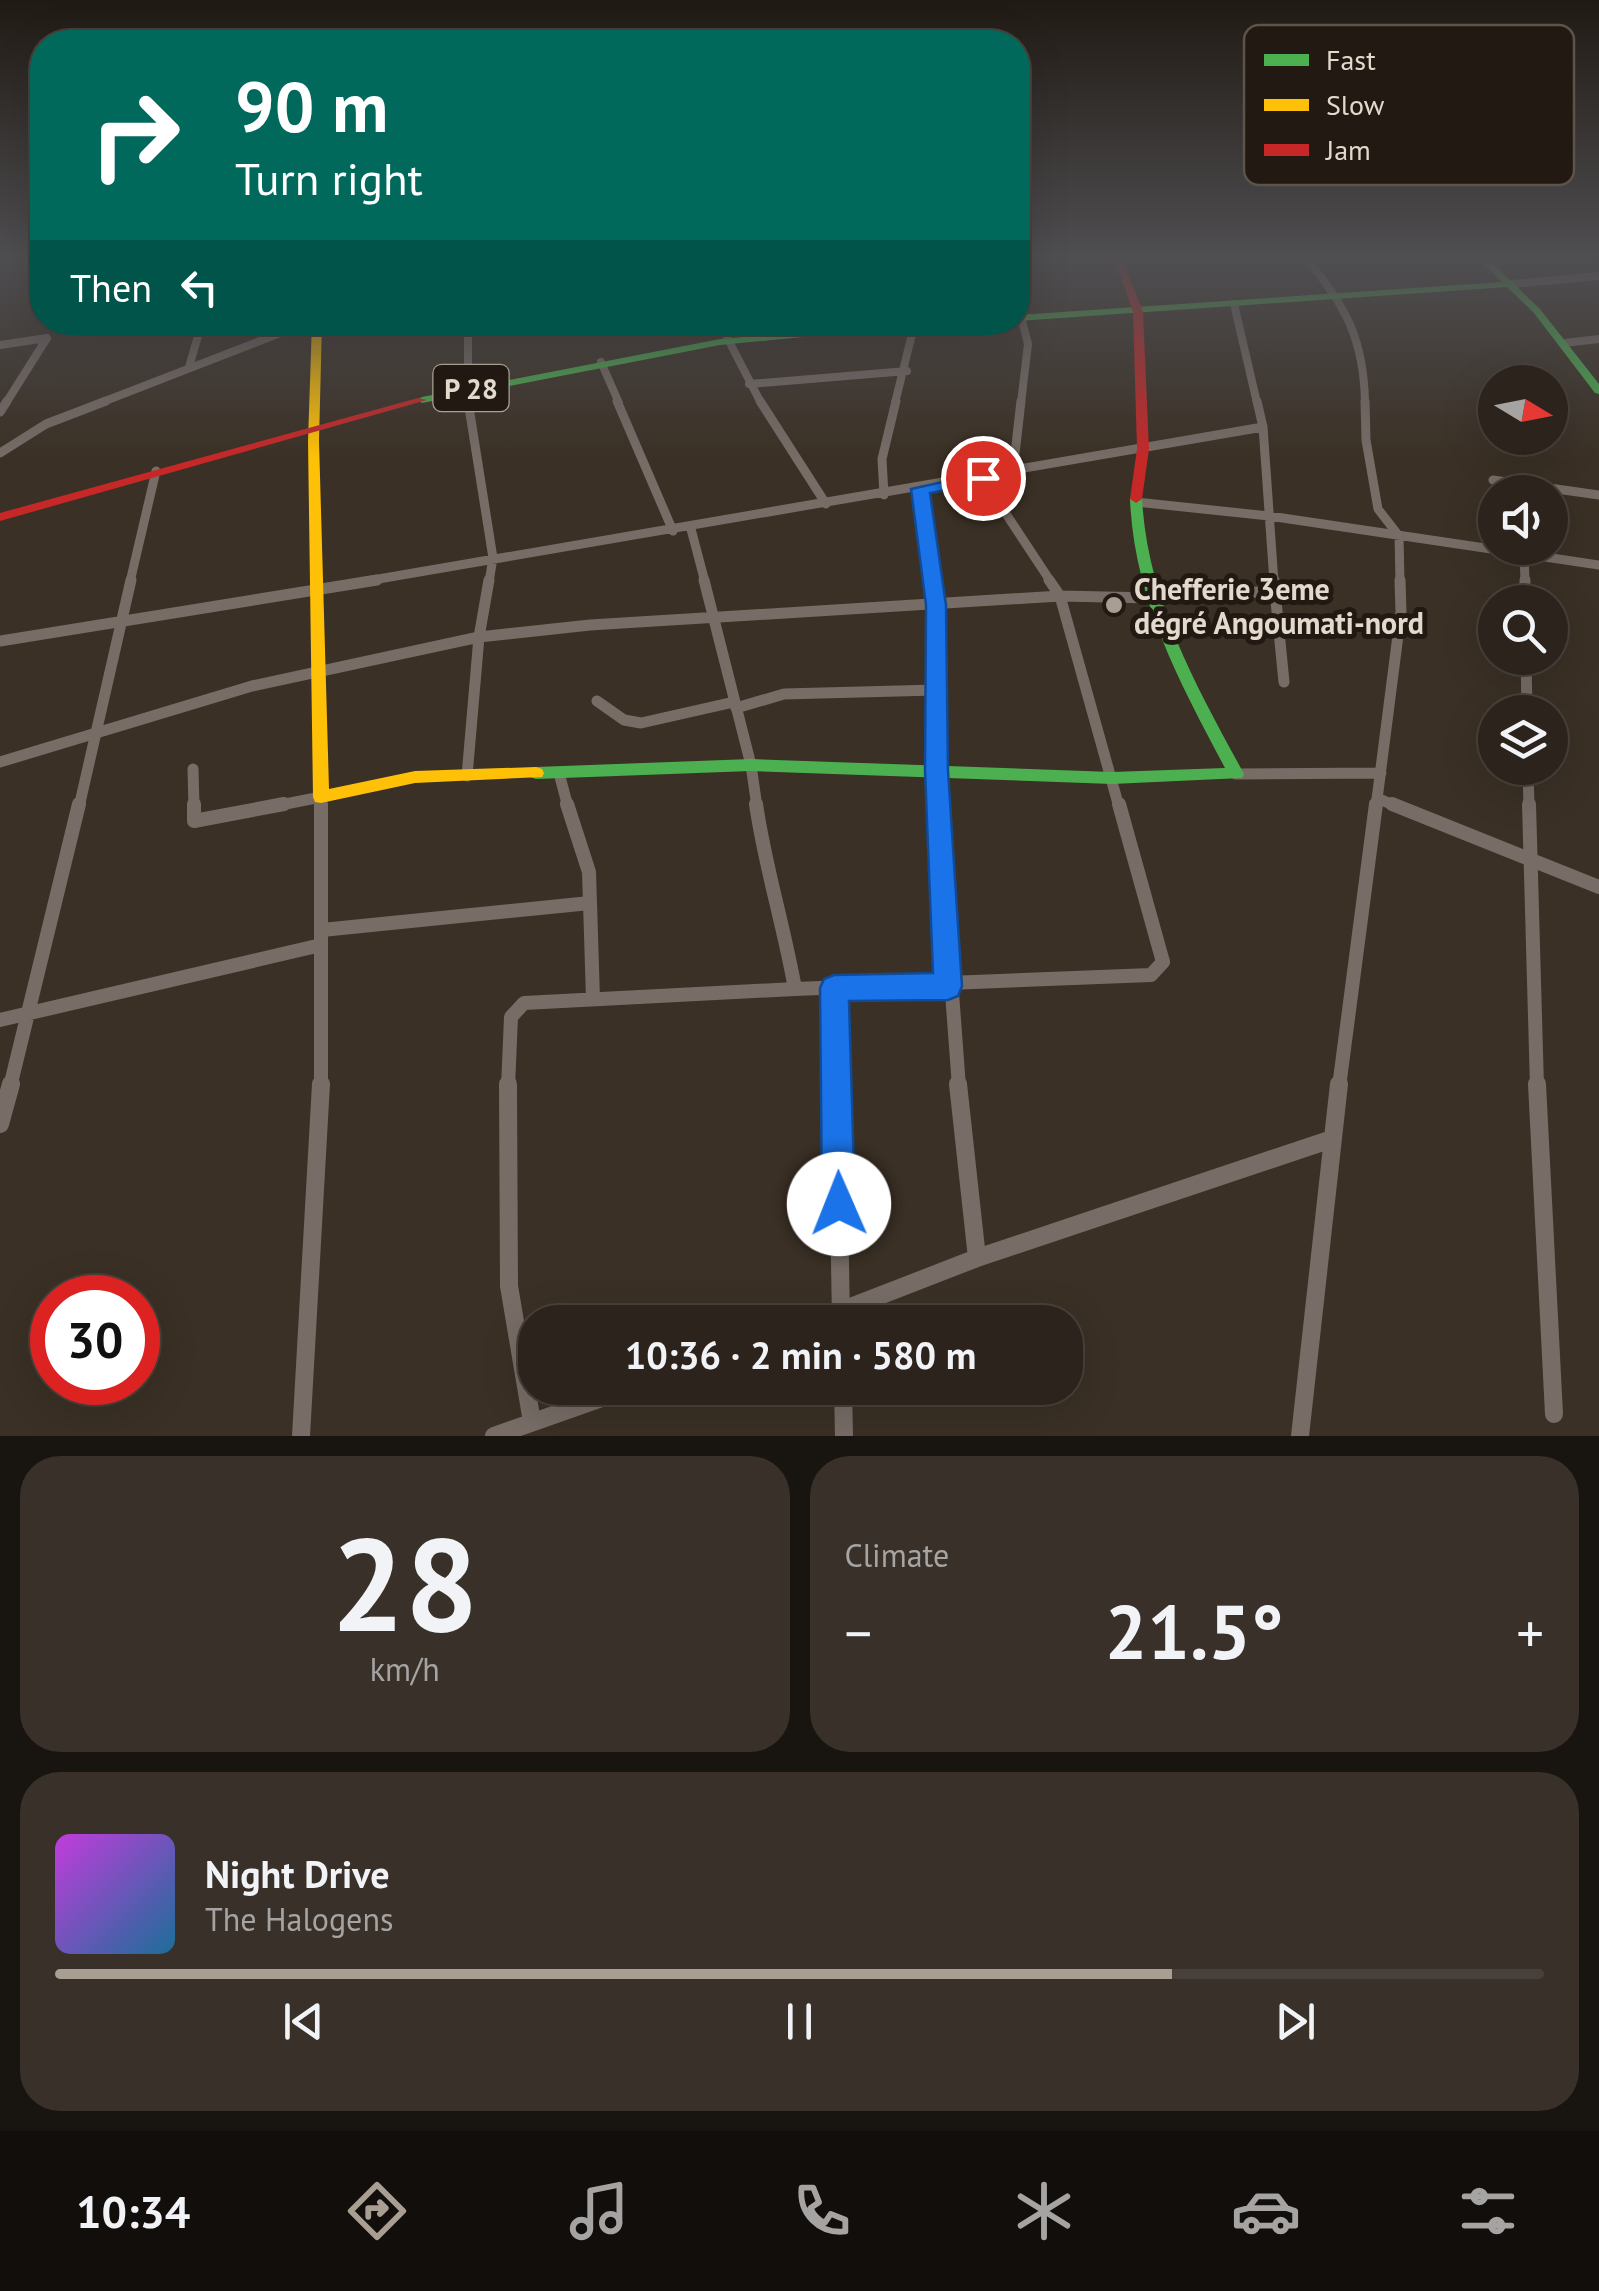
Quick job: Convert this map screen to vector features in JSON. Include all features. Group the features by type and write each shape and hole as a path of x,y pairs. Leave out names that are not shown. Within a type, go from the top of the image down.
{"main road":[{"path":"313,335 311,426 322,668 321,797 387,780 751,765 1112,778 1236,774 1183,673 1137,545 1136,502 1143,449 1138,325"},
{"path":"1548,325 1599,391"},
{"name":"P 28","path":"0,517 311,426 466,389 746,335"}],"street":[{"path":"1239,325 1263,427 1284,682"},
{"path":"1300,1436 1332,1139 1401,612 1399,536 1378,509 1366,440 1366,370 1350,325"},
{"path":"189,368 198,335"},
{"path":"0,453 46,424 115,401 278,335"},
{"path":"467,776 480,637 493,558 466,389 468,335"},
{"path":"723,335 749,384 826,504"},
{"path":"884,495 882,459 914,335"},
{"path":"1013,471 1028,344 1026,335"},
{"path":"0,345 47,338 0,412"},
{"path":"1564,343 1598,340"},
{"path":"601,362 672,531"},
{"path":"749,384 907,371"},
{"path":"0,641 690,529 1263,427"},
{"path":"0,1124 31,1013 92,734 123,621 156,471"},
{"path":"532,1422 508,1286 505,1143 511,1017 524,1003 795,989 948,986 1151,975 1160,970 1163,962 1060,596 983,478"},
{"path":"920,489 936,605 936,771 948,986 977,1258"},
{"path":"1568,491 1599,495"},
{"path":"1136,502 1269,516 1478,547"},
{"path":"690,529 751,765 766,873 786,937 795,989"},
{"path":"1568,560 1599,565"},
{"path":"0,762 322,668 480,637 712,617 1060,596 1154,598 1274,590"},
{"path":"597,702 624,720 642,723 784,694 936,690"},
{"path":"193,770 194,821 321,797 321,1080 301,1436"},
{"path":"559,773 570,822 589,866 593,999"},
{"path":"1236,774 1380,773"},
{"path":"1528,785 1541,1216 1554,1414"},
{"path":"1377,798 1599,887"},
{"path":"0,1020 321,937 590,903"},
{"path":"834,988 841,1305"},
{"path":"869,1305 977,1258 1332,1139"},
{"path":"494,1436 581,1405"},
{"path":"843,1405 844,1436"}],"traffic: fast":[{"path":"1548,325 1599,391"},
{"path":"422,400 720,342 802,335"},
{"path":"536,773 751,765 1112,778 1236,774 1185,676 1155,605 1144,569 1136,499"}],"traffic: slow":[{"path":"317,335 314,441 321,797 415,777 536,773"}],"traffic: jam":[{"path":"1136,499 1143,449 1138,325"},
{"path":"0,517 422,400"}],"place":[{"name":"Chefferie 3eme dégré Angoumati-nord","path":"1114,605"}],"route":[{"path":"839,1204 834,988 948,986 936,771 936,605 920,489 983,478"}]}
